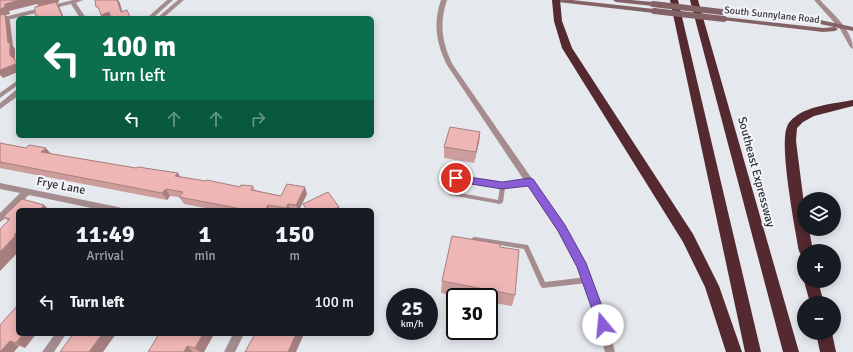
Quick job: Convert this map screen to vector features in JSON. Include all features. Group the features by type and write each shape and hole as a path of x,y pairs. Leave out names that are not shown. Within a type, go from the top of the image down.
{"highway":[{"path":"557,0 558,21 567,48 688,238 712,286 734,352"},
{"path":"674,0 753,352"},
{"name":"Southeast Expressway","path":"694,0 791,352"},
{"path":"805,244 798,207 791,133 795,123 804,116 851,104"},
{"path":"825,340 828,352"}],"main road":[{"name":"South Sunnylane Road","path":"557,0 823,30 842,28"},
{"name":"South Sunnylane Road","path":"616,0 820,22 842,28 853,29"}],"street":[{"path":"16,16 80,0"},
{"path":"152,16 170,0"},
{"path":"162,16 181,0"},
{"path":"444,0 439,16 438,29 443,52 450,65 561,228 582,266 599,311 610,352"},
{"path":"817,0 842,28 853,47"},
{"path":"73,2 82,16"},
{"path":"0,20 16,16"},
{"path":"2,93 16,83"},
{"path":"2,93 16,93"},
{"path":"0,107 16,94"},
{"name":"Frye Lane","path":"0,186 108,208"},
{"path":"0,218 27,192"},
{"path":"47,352 59,336"},
{"path":"229,352 237,336"}],"lane":[{"path":"502,186 500,202 452,194 456,178 502,186 530,182"},
{"path":"475,240 526,247 543,285 587,280"}],"building":[{"path":"0,0 20,0 5,4 5,7 0,9"},
{"path":"95,0 117,0 121,12 127,10 130,16 110,16 109,12 101,15 98,7 96,7"},
{"path":"56,2 62,16 37,16 35,15 35,7"},
{"path":"5,14 8,43 10,42 10,55 16,61 16,64 0,70 0,15"},
{"path":"450,127 480,132 476,152 444,147"},
{"path":"0,143 26,148 29,145 46,148 41,152 136,168 138,167 178,173 175,176 207,180 240,187 241,185 253,186 251,190 281,196 287,184 305,187 296,205 288,204 286,208 268,205 266,208 237,208 179,197 183,192 166,189 162,193 0,162"},
{"path":"328,192 339,207 306,208 303,204"},
{"path":"22,199 44,205 41,208 16,208 16,233 14,235 16,235 0,252 0,229 10,219 3,217"},
{"path":"452,236 500,244 500,247 519,250 515,295 498,292 498,288 478,288 442,281"},
{"path":"16,307 16,336 21,336 16,343 10,341 0,352 0,325"},
{"path":"72,336 101,336 89,352 60,352"},
{"path":"158,336 202,336 195,348 187,346 184,352 148,352"},
{"path":"254,336 295,336 288,352 245,352"}],"route":[{"path":"456,178 502,186 530,182 561,228 582,266 603,325"}]}
